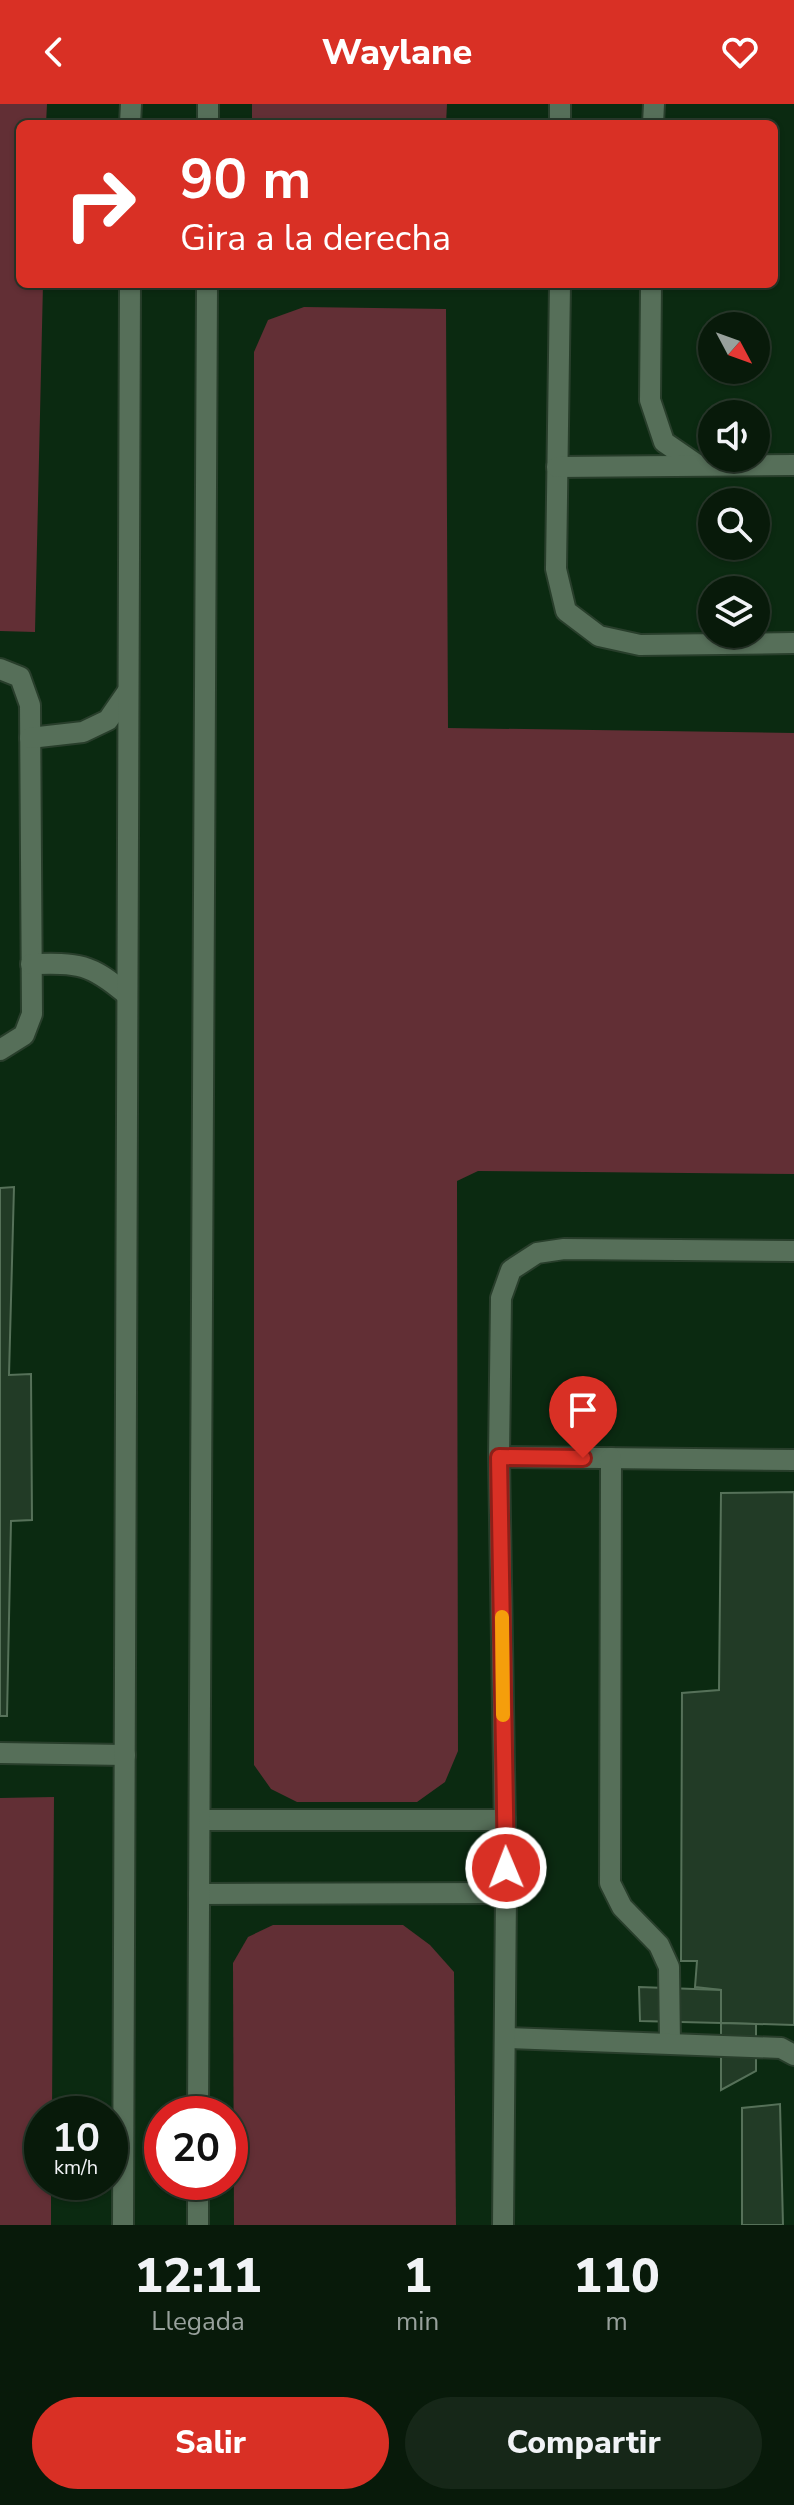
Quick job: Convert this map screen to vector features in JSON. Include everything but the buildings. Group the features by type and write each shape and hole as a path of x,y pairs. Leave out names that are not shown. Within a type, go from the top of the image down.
{"street":[{"path":"123,2225 130,288"},
{"path":"198,2096 207,288"},
{"path":"560,288 556,569 566,611 599,636 640,645 794,643"},
{"path":"651,288 650,400 664,442 696,464"},
{"path":"557,467 794,465"},
{"path":"0,669 20,677 30,705 32,1014 24,1035 0,1050"},
{"path":"30,738 83,732 108,720 128,691"},
{"path":"31,964 70,963 102,973 127,995"},
{"path":"503,2225 506,1893 499,1457 501,1298 511,1270 537,1253 564,1249 794,1251"},
{"path":"499,1457 794,1460"},
{"path":"611,1458 610,1883 622,1907 659,1945 669,1967 670,2043"},
{"path":"0,1753 125,1755"},
{"path":"200,1820 505,1820"},
{"path":"199,1894 506,1893"},
{"path":"505,2038 781,2048 794,2055"},
{"path":"198,2200 198,2225"}],"shaded area":[{"path":"0,104 794,104 794,2225 0,2225"},
{"path":"0,104 47,104 46,120 16,120 16,288 43,288 35,632 0,631"},
{"path":"252,104 447,104 446,120 252,120"},
{"path":"304,307 446,309 448,728 794,733 794,1174 478,1171 457,1181 458,1751 445,1782 417,1802 297,1802 271,1789 254,1765 254,352 268,320"},
{"path":"54,1797 52,2096 24,2096 24,2200 51,2200 51,2225 0,2225 0,1798"},
{"path":"273,1925 403,1925 430,1945 454,1972 456,2225 234,2225 234,2200 248,2200 248,2096 234,2096 233,1963 248,1937"}],"slow traffic":[{"path":"502,1617 503,1715"}],"route":[{"path":"506,1868 499,1457 583,1458"}]}
